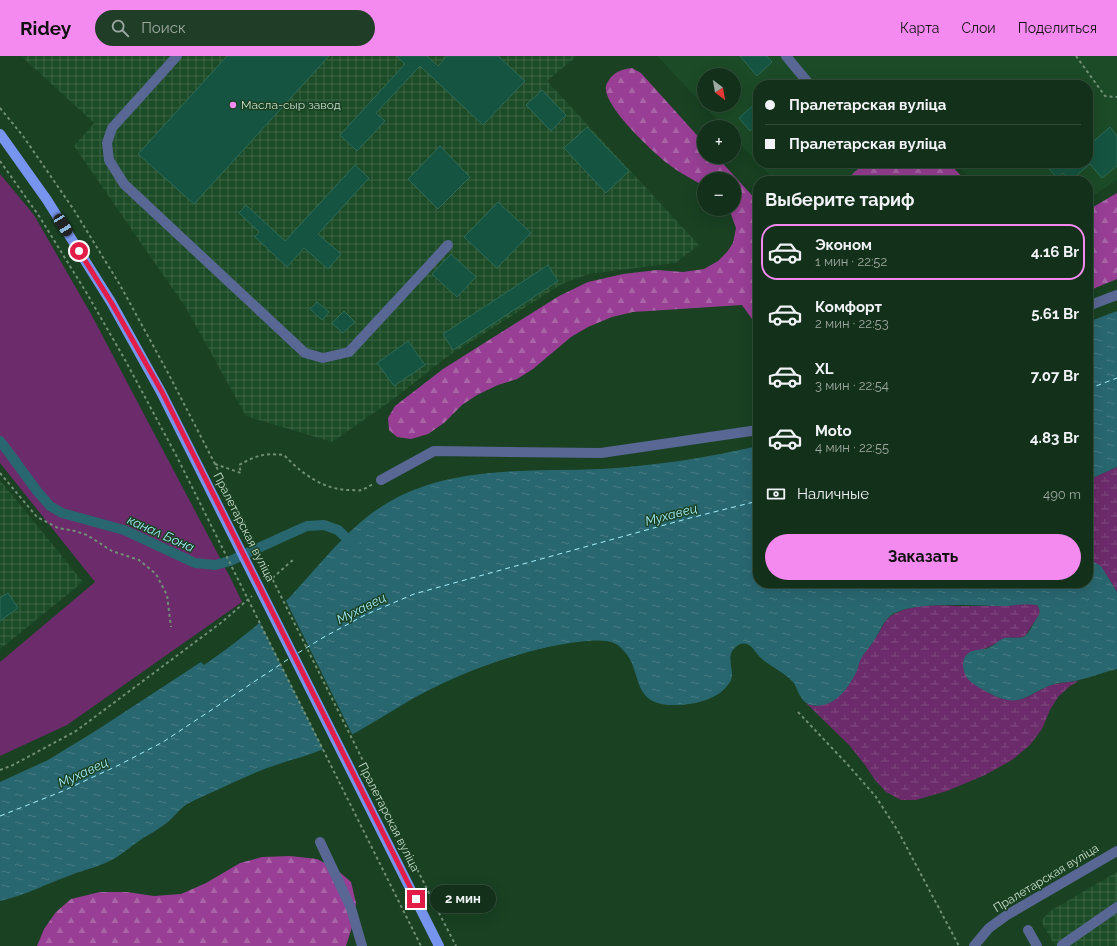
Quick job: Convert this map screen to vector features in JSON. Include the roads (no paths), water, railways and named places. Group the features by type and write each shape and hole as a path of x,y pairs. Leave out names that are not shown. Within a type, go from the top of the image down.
{"main road":[{"name":"Пралетарская вуліца","path":"0,134 47,200 111,302 162,392 439,946"}],"street":[{"path":"177,56 112,128 106,143 109,160 124,184 305,353 323,358 349,352 448,245"},
{"path":"786,56 806,80"},
{"path":"1093,304 1117,295"},
{"path":"381,480 434,450 601,453 753,431"},
{"path":"320,842 351,908 362,946"},
{"name":"Пралетарская вуліца","path":"974,946 989,928 1007,915 1117,851"},
{"path":"1062,945 1117,907"},
{"path":"1028,930 1037,946"}],"water":[{"path":"1117,311 1117,467 1093,478 1093,320"},
{"name":"Мухавец","path":"753,447 753,588 1093,588 1093,562 1101,566 1117,592 1117,669 1076,681 1058,683 1017,700 999,698 974,684 965,674 963,662 966,655 973,651 990,647 1004,638 1020,638 1025,636 1040,612 1037,605 1029,604 1006,606 944,605 912,608 899,611 889,617 885,622 859,662 854,676 839,697 820,706 810,705 805,702 794,683 789,678 766,662 751,646 746,644 738,645 732,652 730,660 732,678 729,684 722,691 709,699 685,705 657,703 648,698 639,683 633,665 628,656 616,644 592,641 548,647 513,656 446,682 414,698 356,732 316,752 255,773 190,802 164,825 112,860 62,878 27,893 0,901 0,782 48,760 201,662 204,665 221,653 288,599 358,524 384,505 409,492 434,483 461,477 516,471 600,469 640,466 719,454"}],"waterway":[{"name":"канал Бона","path":"0,441 50,506 62,513 124,530 195,563 215,565 230,561 307,526 324,525 338,530 355,546"}],"place":[{"name":"Масла-сыр завод","path":"233,105"}]}
